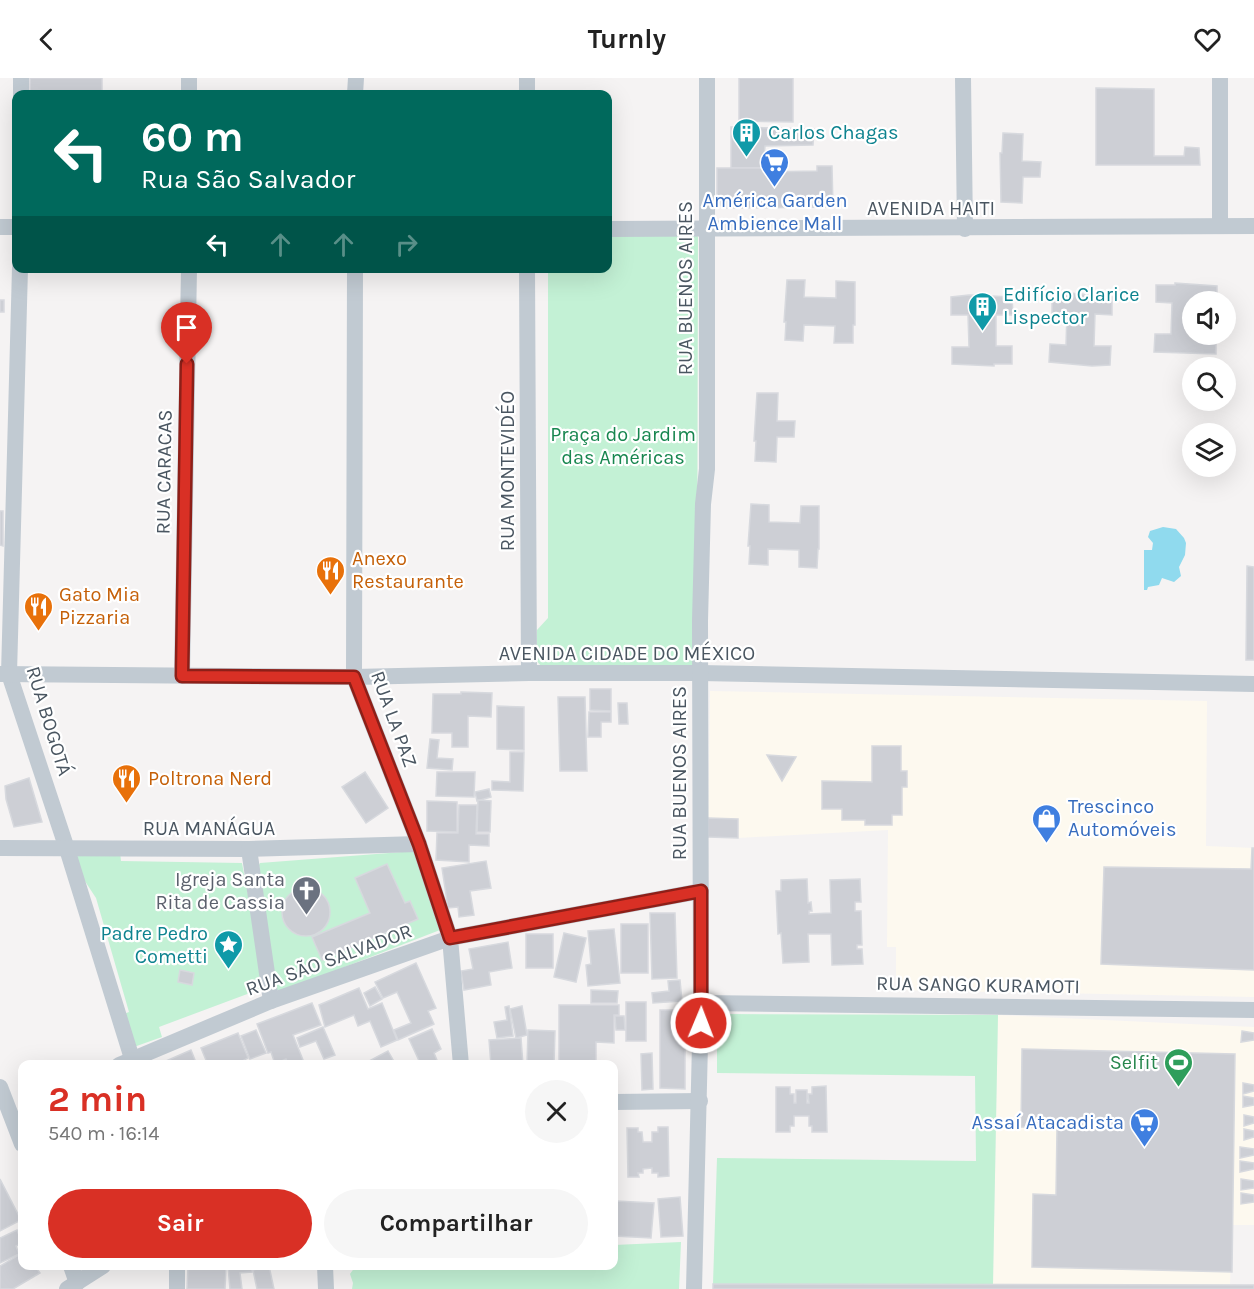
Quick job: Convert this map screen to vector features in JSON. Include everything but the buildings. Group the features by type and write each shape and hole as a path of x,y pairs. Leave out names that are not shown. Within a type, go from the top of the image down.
{"street":[{"name":"RUA BUENOS AIRES","path":"694,1289 701,1003 700,674 703,504 707,469 707,78"},
{"path":"963,78 965,229"},
{"path":"1220,78 1220,226"},
{"name":"AVENIDA HAITI","path":"612,229 1254,226"},
{"name":"RUA BOGOTÁ","path":"20,273 5,674 67,849 128,1060"},
{"name":"RUA CARACAS","path":"182,676 189,273"},
{"name":"RUA LA PAZ","path":"355,273 354,677 419,844 450,938 461,1060"},
{"name":"RUA MONTEVIDÉO","path":"527,273 529,673"},
{"name":"AVENIDA CIDADE DO MÉXICO","path":"5,674 354,677 529,673 700,674 1254,684"},
{"name":"RUA MANÁGUA","path":"0,848 249,849 419,844"},
{"path":"249,849 271,1001"},
{"name":"RUA SÃO SALVADOR","path":"138,1060 271,1001 450,938 701,891"},
{"name":"RUA SANGO KURAMOTI","path":"701,1003 1254,1010"},
{"path":"0,1087 15,1102 18,1120"},
{"path":"618,1102 700,1101"},
{"path":"71,1270 72,1286 97,1270"},
{"path":"177,1270 177,1289"},
{"path":"325,1270 326,1289"}],"shaded area":[{"name":"Trescinco Automóveis","path":"710,691 1207,701 1206,846 1254,848 1254,997 896,990 896,947 887,947 888,830 738,838 708,837"},
{"name":"Assaí Atacadista","path":"998,1015 1254,1027 1254,1225 1232,1225 1230,1285 993,1285"}],"green space":[{"name":"Praça do Jardim das Américas","path":"612,234 697,236 697,659 692,666 541,666 536,660 537,630 548,618 548,273 612,273"},
{"path":"415,851 440,930 283,991 276,990 260,863"},
{"path":"120,852 121,861 242,863 265,985 263,988 159,1027 162,1037 131,1048 121,1015 129,1012 96,898 75,866 78,853"},
{"path":"720,1014 998,1015 993,1285 713,1284 717,1158 976,1161 975,1076 717,1073"},
{"path":"681,1242 679,1289 352,1289 350,1274 353,1270 618,1270 618,1245"}],"water":[{"path":"1163,527 1176,529 1186,543 1185,555 1179,567 1181,576 1174,582 1162,578 1159,585 1144,590 1144,550 1152,550 1153,543 1148,537 1150,531"}],"place":[{"name":"Carlos Chagas","path":"747,158"},
{"name":"América Garden Ambience Mall","path":"775,188"},
{"name":"Edifício Clarice Lispector","path":"982,332"},
{"name":"Anexo Restaurante","path":"331,596"},
{"name":"Gato Mia Pizzaria","path":"38,632"},
{"name":"Poltrona Nerd","path":"127,804"},
{"name":"Trescinco Automóveis","path":"1047,844"},
{"name":"Igreja Santa Rita de Cassia","path":"306,916"},
{"name":"Padre Pedro Cometti","path":"229,970"},
{"name":"Selfit","path":"1179,1088"},
{"name":"Assaí Atacadista","path":"1145,1148"}],"route":[{"path":"187,364 182,676 354,677 419,844 450,938 701,891 701,1023"}]}
